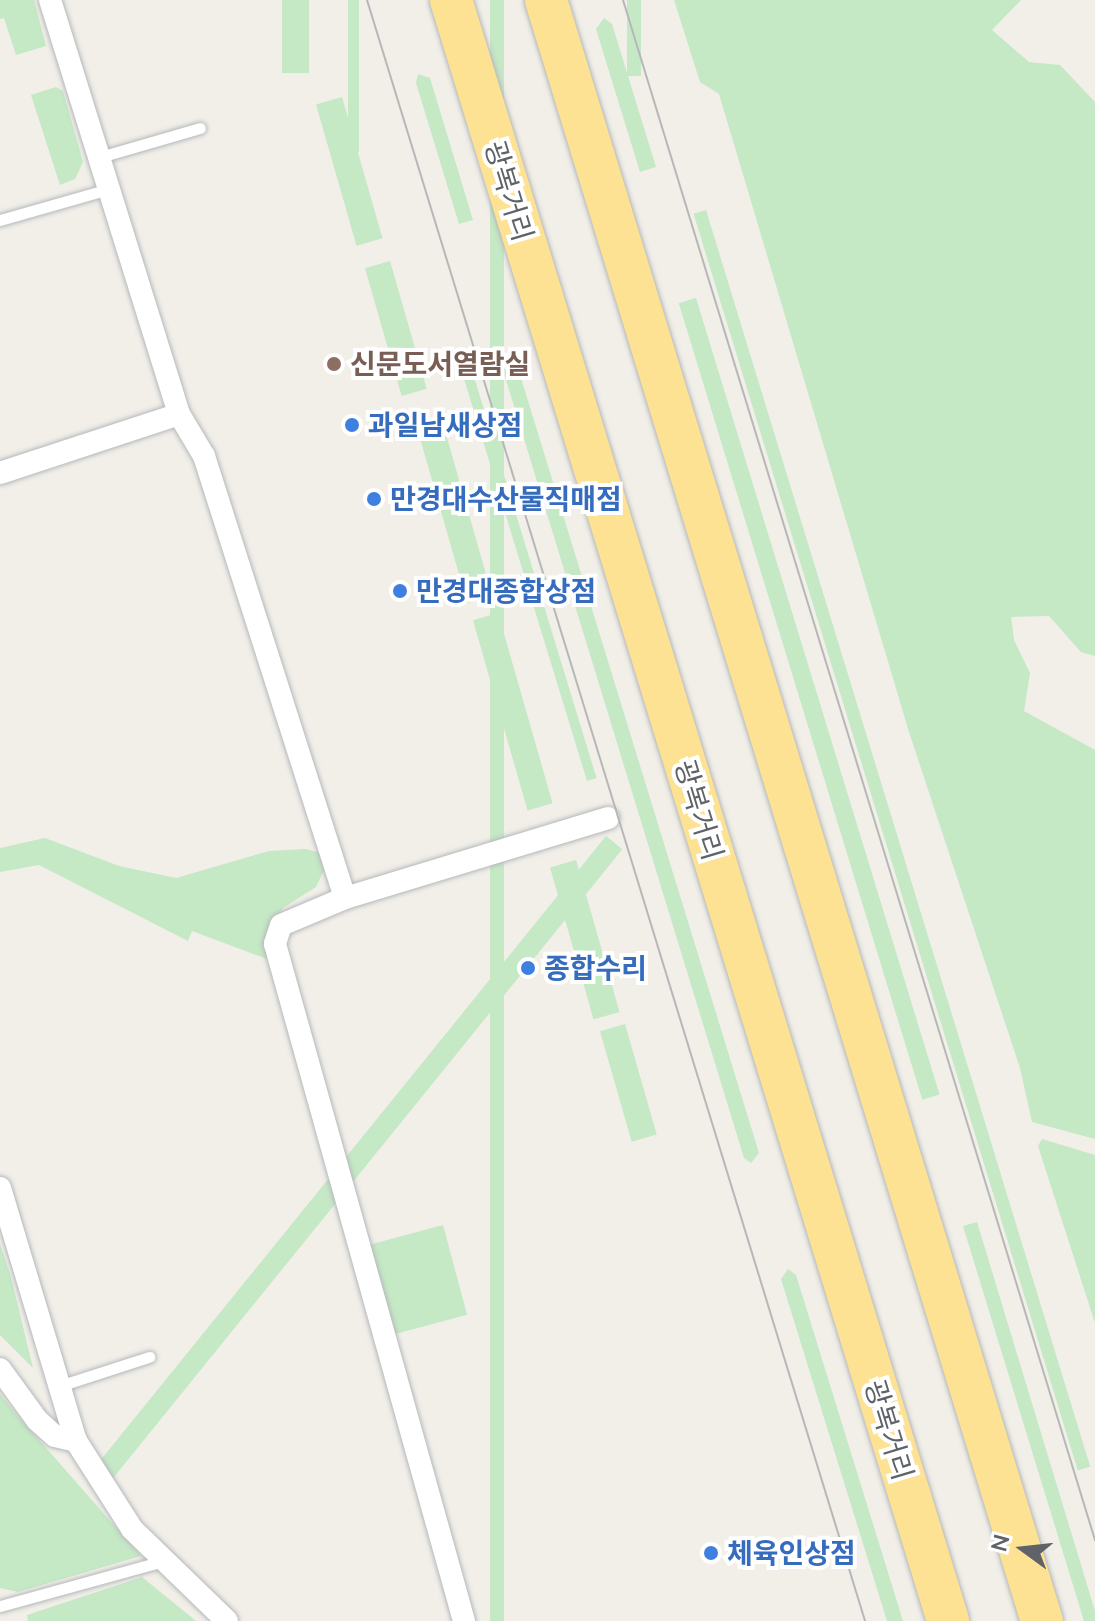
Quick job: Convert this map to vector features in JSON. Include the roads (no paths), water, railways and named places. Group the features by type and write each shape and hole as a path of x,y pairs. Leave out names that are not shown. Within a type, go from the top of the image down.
{"highway":[{"name":"광복거리","path":"451,0 948,1621"},
{"path":"546,0 1042,1621"}],"street":[{"path":"50,0 179,414 204,456 345,898"},
{"path":"0,473 179,414"},
{"path":"464,1621 275,944 281,925 345,898 608,818"},
{"path":"0,1188 76,1441 123,1516 163,1561 227,1621"},
{"path":"0,1369 37,1420 55,1436 76,1441"}],"lane":[{"path":"100,157 200,128"},
{"path":"0,220 110,189"},
{"path":"59,1386 149,1357"},
{"path":"0,1606 163,1561"}],"tram line":[{"path":"367,0 865,1621"},
{"path":"623,0 1095,1540"}],"place":[{"name":"신문도서열람실","path":"334,364"},
{"name":"과일남새상점","path":"352,425"},
{"name":"만경대수산물직매점","path":"374,499"},
{"name":"만경대종합상점","path":"400,591"},
{"name":"종합수리","path":"528,968"},
{"name":"체육인상점","path":"711,1553"}]}
